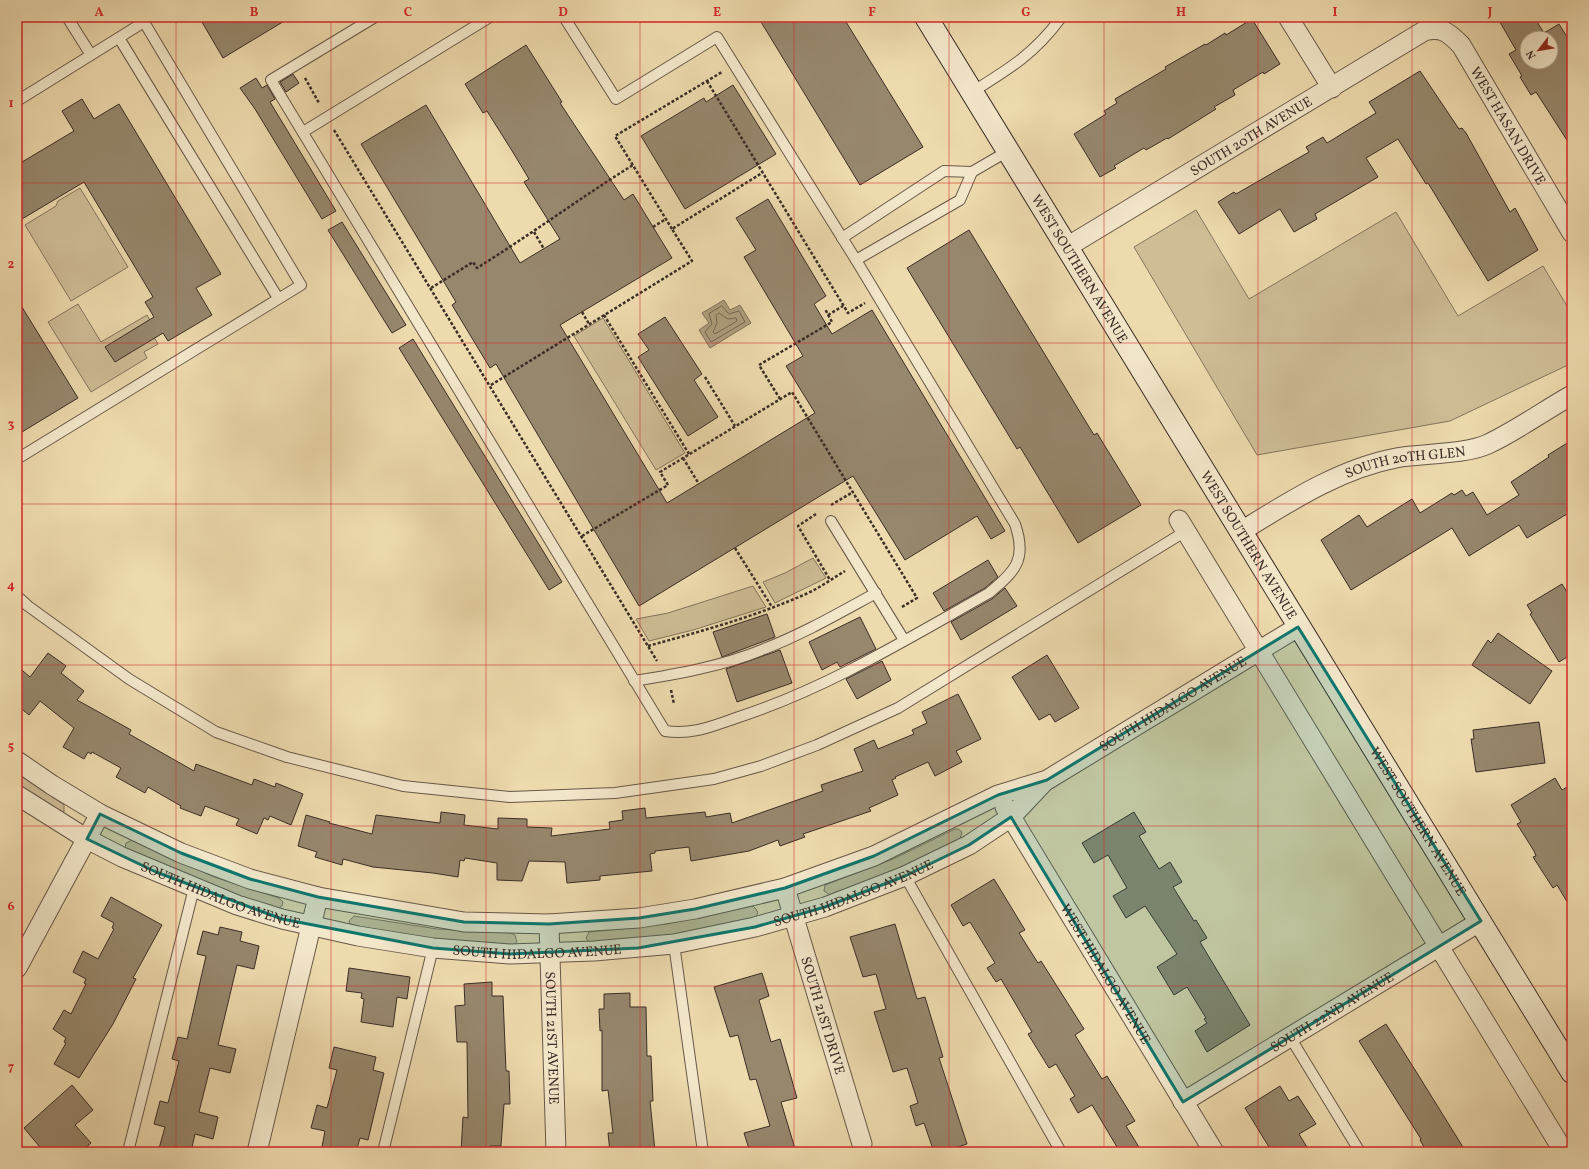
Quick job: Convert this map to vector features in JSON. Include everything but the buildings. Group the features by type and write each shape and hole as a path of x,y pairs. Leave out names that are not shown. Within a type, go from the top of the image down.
{"main road":[{"name":"WEST SOUTHERN AVENUE","path":"926,17 1298,627 1572,1072"}],"street":[{"path":"1288,17 1332,88"},
{"name":"SOUTH 20TH AVENUE","path":"1067,247 1424,31 1435,28"},
{"name":"WEST HASAN DRIVE","path":"1435,28 1450,34 1461,45 1572,233"},
{"name":"SOUTH 20TH GLEN","path":"1240,532 1306,492 1353,471 1395,458 1464,450 1487,444 1572,395"},
{"path":"1183,526 1564,1152"},
{"name":"SOUTH HIDALGO AVENUE","path":"17,761 52,785 100,814 180,853 250,879 318,897 464,922 549,924 639,918 695,909 785,888 874,856 998,795 1047,780 1298,627"},
{"name":"SOUTH HIDALGO AVENUE","path":"17,795 87,839 156,872 237,905 310,926 433,948 510,954 594,951 674,944 741,930 832,904 905,876 970,845 1011,817 1047,780"},
{"name":"WEST HIDALGO AVENUE","path":"998,795 1214,1152"},
{"path":"17,968 100,814"},
{"name":"SOUTH 21ST DRIVE","path":"785,888 862,1144"},
{"path":"257,1152 318,897"},
{"name":"SOUTH 22ND AVENUE","path":"1183,1102 1481,922"},
{"name":"SOUTH 21ST AVENUE","path":"549,924 556,1152"}],"lane":[{"path":"67,17 91,55"},
{"path":"374,17 271,80 665,731 680,733 693,732 760,710 814,688 904,640 994,589 1016,568 1021,548 1015,524 856,260 716,36 616,99 564,17"},
{"path":"303,132 490,17"},
{"path":"972,92 1014,67 1044,40 1061,18"},
{"path":"17,101 144,22 301,285 17,458"},
{"path":"119,38 278,298"},
{"path":"842,238 944,171 972,172 1008,151"},
{"path":"856,260 960,200 972,172"},
{"path":"832,521 904,640"},
{"path":"17,596 28,606 129,678 216,732 287,757 403,786 510,797 615,793 714,779 761,766 817,746 892,711 1183,526"},
{"path":"634,681 686,673 763,650 801,633 876,593"},
{"path":"905,876 1061,1152"},
{"path":"128,1152 194,888"},
{"path":"674,944 704,1152"},
{"path":"384,1152 433,948"},
{"path":"1290,1037 1360,1152"}],"path":[{"path":"491,386 692,261 615,136 734,65"},
{"path":"303,76 666,676 670,684 674,704"},
{"path":"707,81 848,313 877,295"},
{"path":"431,288 473,262 477,268 534,232 582,197 633,165"},
{"path":"672,229 762,173"},
{"path":"653,227 666,219"},
{"path":"534,232 544,249"},
{"path":"828,315 843,306"},
{"path":"780,399 759,365 832,322 825,310"},
{"path":"582,312 589,324"},
{"path":"604,315 689,454"},
{"path":"705,377 735,426"},
{"path":"582,536 668,485 660,472 792,392 917,598 889,615"},
{"path":"683,458 699,484"},
{"path":"735,548 772,607"},
{"path":"648,646 711,629 772,607 809,592 858,564"}],"highlighted area":[{"path":"1298,627 1481,921 1183,1102 1011,817 969,845 905,876 825,907 755,927 638,948 510,954 433,948 282,919 156,872 87,839 100,814 181,853 250,879 318,897 464,922 549,924 639,918 695,909 785,888 874,856 998,795 1047,780"}],"shaded area":[{"path":"80,188 128,267 71,301 25,225 56,206 58,201"},
{"path":"1196,210 1249,299 1396,212 1458,316 1543,266 1570,311 1570,364 1450,421 1257,455 1134,247"},
{"path":"78,304 101,342 147,315 156,331 152,334 158,344 144,352 147,358 91,392 48,322"},
{"path":"603,318 685,453 656,470 574,336"},
{"path":"813,558 826,578 775,603 763,582 785,573"},
{"path":"753,586 766,607 693,630 649,641 636,619 668,613"},
{"path":"17,773 64,805 64,812 59,814 17,785"},
{"path":"955,829 962,832 960,839 928,855 880,876 830,895 824,891 825,885 893,859"},
{"path":"132,840 214,877 279,898 283,902 282,906 277,909 192,882 125,848 126,843"},
{"path":"753,906 758,913 755,918 668,936 589,943 586,938 589,932 667,924"},
{"path":"354,916 437,929 511,933 515,935 517,942 512,946 464,943 352,928 349,921"}],"water":[{"path":"724,300 730,310 740,305 751,323 710,348 699,330 709,323 702,313"}]}
